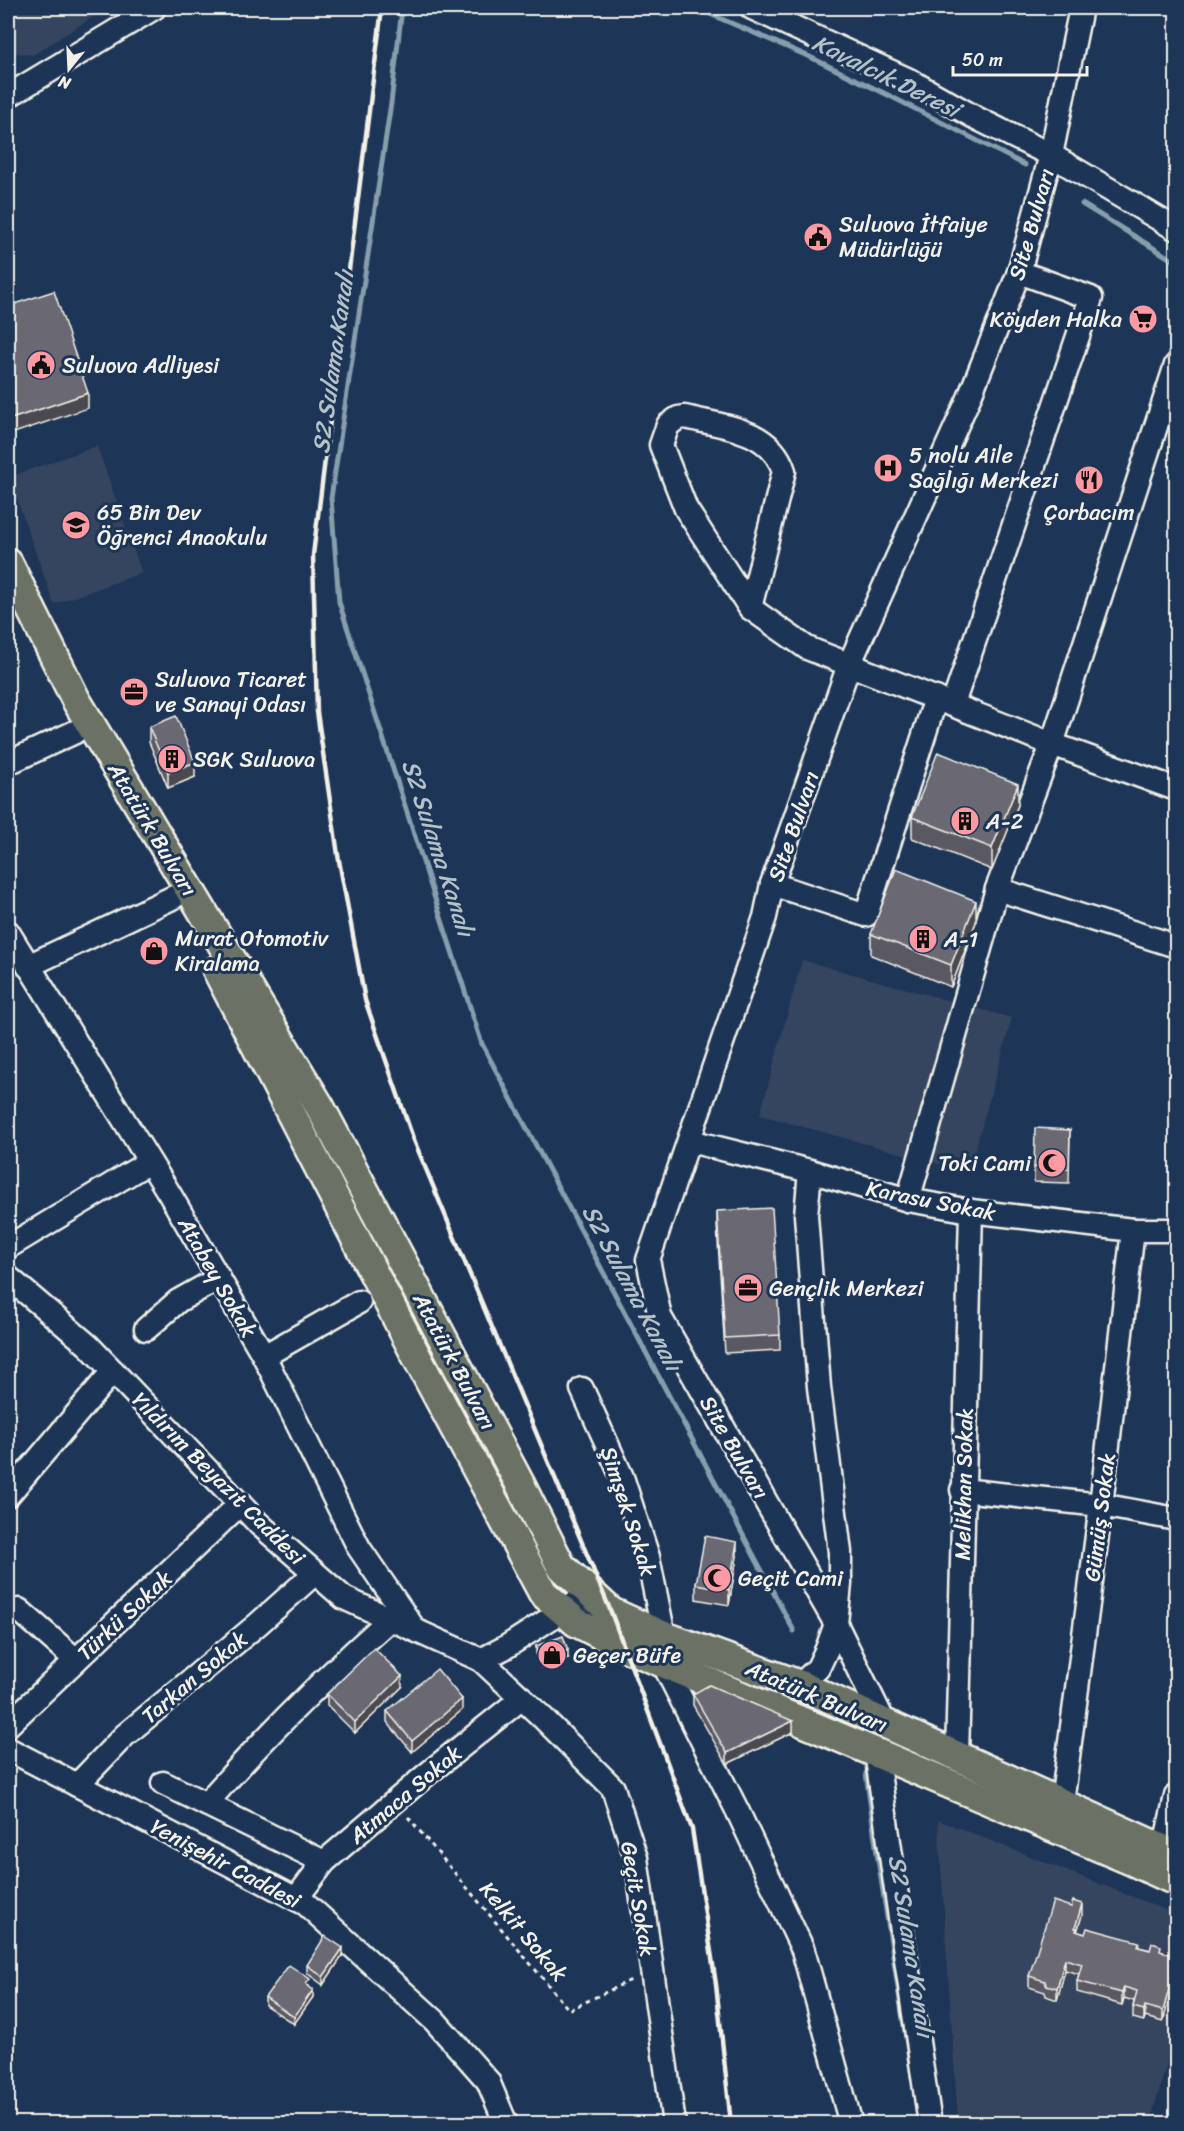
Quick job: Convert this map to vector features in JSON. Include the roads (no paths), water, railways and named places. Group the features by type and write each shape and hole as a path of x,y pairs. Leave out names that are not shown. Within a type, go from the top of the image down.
{"main road":[{"name":"Atatürk Bulvarı","path":"8,563 76,700 83,728 174,897 211,957 543,1593 576,1622 663,1649 800,1685 1170,1852"},
{"name":"Atatürk Bulvarı","path":"8,600 57,702 83,728 320,1107 520,1484 561,1566 611,1612 663,1649 876,1752 1176,1881"}],"street":[{"path":"12,91 154,8"},
{"path":"752,8 909,80 976,118 1051,155 1176,229"},
{"name":"Site Bulvarı","path":"885,1724 836,1624 660,1317 648,1260 765,917 772,884 849,665 969,398 1019,272 1051,155 1081,8"},
{"path":"772,884 866,915 1091,298 1019,272"},
{"path":"908,1200 997,890 1052,744 1176,365"},
{"path":"750,608 784,471 781,463 772,447 755,436 685,417 678,418 672,421 666,429 661,445 686,509 750,608 807,648 1052,744 1176,789"},
{"path":"8,763 83,728"},
{"path":"997,890 1176,946"},
{"path":"28,966 174,897"},
{"name":"Atabey Sokak","path":"8,932 219,1278 264,1356 359,1548 415,1630"},
{"name":"Karasu Sokak","path":"690,1140 810,1171 908,1200 971,1211 1133,1230 1176,1230"},
{"path":"8,1247 149,1162"},
{"path":"800,1685 818,1668 836,1624 840,1552 819,1387 806,1215 810,1171"},
{"name":"Melikhan Sokak","path":"957,1757 962,1490 971,1211"},
{"name":"Gümüş Sokak","path":"1062,1803 1101,1505 1133,1230"},
{"name":"Yıldırım Beyazıt Caddesi","path":"8,1277 89,1346 259,1524 344,1598 481,1660"},
{"path":"147,1329 178,1301 219,1278"},
{"path":"264,1356 359,1302"},
{"path":"8,1495 113,1371"},
{"name":"Şimşek Sokak","path":"582,1389 622,1477 648,1557 663,1649 803,1950 851,2124"},
{"path":"962,1490 1101,1505 1176,1519"},
{"name":"Türkü Sokak","path":"8,1725 240,1504"},
{"name":"Tarkan Sokak","path":"77,1785 124,1736 315,1573"},
{"path":"481,1660 506,1647 576,1602 611,1612"},
{"path":"19,1610 76,1660"},
{"path":"206,1804 248,1755 341,1662 390,1619"},
{"name":"Geçit Sokak","path":"481,1660 612,1788 636,1858 674,2124"},
{"name":"Atmaca Sokak","path":"296,1899 324,1862 522,1698"},
{"name":"Yenişehir Caddesi","path":"8,1749 306,1904 435,2021 488,2081 506,2124"},
{"path":"876,1752 930,2124"},
{"path":"163,1783 324,1862"},
{"path":"1170,1852 1176,1796"}],"waterway":[{"name":"S2 Sulama Kanalı","path":"402,8 391,103 331,498 339,602 482,1044 794,1631"},
{"name":"Kavalcık Deresi","path":"696,8 810,57 1025,165"},
{"name":"Kavalcık Deresi","path":"1082,204 1176,262"},
{"name":"S2 Sulama Kanalı","path":"866,1773 912,2077"}],"railway":[{"path":"382,8 313,555 317,712 338,855 365,1000 413,1138 611,1612 692,1829 716,1984 731,2124"}],"place":[{"name":"Suluova İtfaiye Müdürlüğü","path":"818,237"},
{"name":"Köyden Halka","path":"1143,319"},
{"name":"Suluova Adliyesi","path":"41,365"},
{"name":"5 nolu Aile Sağlığı Merkezi","path":"888,468"},
{"name":"Çorbacım","path":"1089,480"},
{"name":"65 Bin Dev Öğrenci Anaokulu","path":"76,525"},
{"name":"Suluova Ticaret ve Sanayi Odası","path":"134,692"},
{"name":"SGK Suluova","path":"172,759"},
{"name":"A-2","path":"965,821"},
{"name":"A-1","path":"923,939"},
{"name":"Murat Otomotiv Kiralama","path":"154,951"},
{"name":"Toki Cami","path":"1052,1163"},
{"name":"Gençlik Merkezi","path":"748,1288"},
{"name":"Geçit Cami","path":"717,1578"},
{"name":"Geçer Büfe","path":"552,1655"}]}
